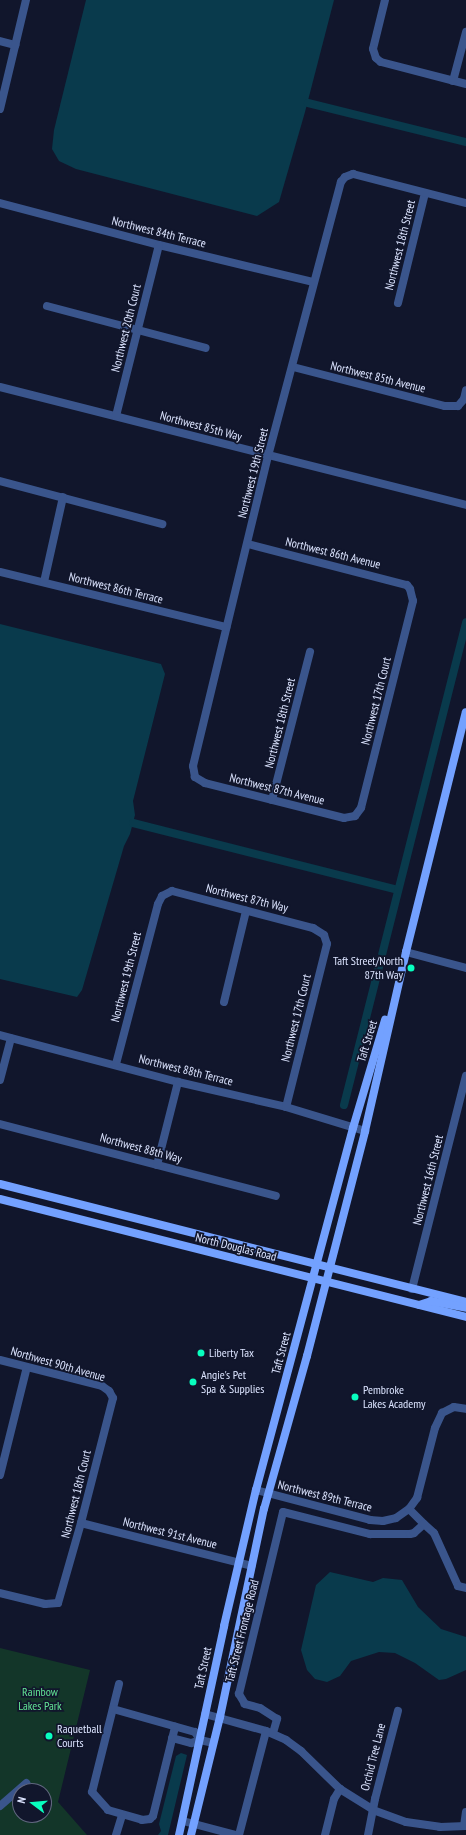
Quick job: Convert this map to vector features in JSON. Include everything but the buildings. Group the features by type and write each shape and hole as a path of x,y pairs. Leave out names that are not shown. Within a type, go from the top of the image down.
{"street":[{"path":"0,109 14,45 26,0"},
{"path":"385,0 373,49 376,58 381,62 466,84"},
{"path":"453,81 466,32"},
{"path":"0,41 14,45"},
{"name":"Northwest 19th Street","path":"195,777 193,766 226,627 248,544 268,456 293,367 313,282 341,182 345,177 353,174 425,193"},
{"path":"425,193 466,203"},
{"name":"Northwest 18th Street","path":"398,303 425,193"},
{"name":"Northwest 84th Terrace","path":"0,203 159,245 313,282"},
{"name":"Northwest 20th Court","path":"116,416 139,330 159,245"},
{"path":"47,306 206,348"},
{"name":"Northwest 85th Avenue","path":"293,367 445,406 458,406 464,399 466,390"},
{"name":"Northwest 85th Way","path":"0,387 466,505"},
{"path":"0,481 162,524"},
{"path":"44,582 63,497"},
{"name":"Northwest 86th Avenue","path":"248,544 407,585 410,589"},
{"name":"Northwest 86th Terrace","path":"0,572 226,627"},
{"name":"Northwest 17th Court","path":"355,816 361,808 413,601 410,589"},
{"name":"Northwest 18th Street","path":"272,800 310,652"},
{"name":"Taft Street","path":"190,1835 220,1717 268,1494 307,1356 365,1131 406,952 466,712"},
{"name":"Northwest 87th Avenue","path":"195,777 205,783 344,818 355,816"},
{"name":"Northwest 87th Way","path":"162,896 172,891 313,928 324,935"},
{"name":"Northwest 19th Street","path":"116,1064 158,904 162,896"},
{"path":"224,1002 246,911"},
{"name":"Northwest 17th Court","path":"286,1107 327,944 324,935"},
{"path":"406,952 466,968"},
{"name":"Taft Street","path":"179,1835 256,1490 353,1128 406,952"},
{"name":"Northwest 88th Terrace","path":"0,1035 116,1064 178,1082 286,1107 365,1131"},
{"path":"0,1080 11,1038"},
{"name":"Northwest 16th Street","path":"412,1289 466,1076"},
{"path":"157,1164 178,1082"},
{"name":"Northwest 88th Way","path":"0,1124 276,1196"},
{"name":"North Douglas Road","path":"0,1184 466,1302"},
{"name":"North Douglas Road","path":"0,1199 466,1317"},
{"path":"419,1305 431,1301 466,1308"},
{"name":"Northwest 90th Avenue","path":"0,1360 102,1386 109,1391"},
{"path":"0,1475 27,1367"},
{"name":"Northwest 18th Court","path":"0,1592 45,1604 58,1603 82,1523 113,1398 109,1391"},
{"path":"466,1409 454,1407 448,1409 442,1413 438,1420 419,1492 414,1504 409,1509 434,1533 458,1586 466,1588"},
{"name":"Northwest 89th Terrace","path":"256,1490 376,1521 396,1518 409,1509"},
{"name":"Taft Street Frontage Road","path":"270,1732 277,1719 260,1708 245,1704 239,1694 283,1512 370,1534 409,1534 414,1533 424,1524"},
{"name":"Northwest 91st Avenue","path":"82,1523 252,1566"},
{"path":"119,1684 92,1792 108,1810 142,1820 150,1820 153,1816 175,1727"},
{"path":"112,1709 194,1732 200,1740"},
{"name":"Orchid Tree Lane","path":"368,1835 398,1711"},
{"path":"205,1714 270,1732 301,1751 340,1789 373,1810 406,1822 440,1827 465,1826 466,1812"},
{"path":"239,1835 270,1732"},
{"path":"172,1738 191,1743 200,1740 213,1743"},
{"path":"325,1835 334,1800 340,1789"},
{"path":"0,1806 12,1795"},
{"path":"116,1835 122,1815"},
{"path":"183,1821 193,1824 204,1831 236,1835"}],"green space":[{"name":"Rainbow Lakes Park","path":"0,1648 90,1670 58,1802 87,1835 0,1835"}],"water":[{"path":"86,0 334,0 305,112 279,202 257,216 76,169 59,161 52,149 54,130"},
{"path":"0,624 161,664 165,674 133,801 135,815 130,834 124,846 82,990 77,997 0,979"},
{"path":"330,1572 373,1582 383,1578 402,1580 418,1607 441,1629 466,1637 466,1670 446,1679 439,1680 415,1663 395,1653 379,1652 351,1661 340,1676 327,1682 315,1679 307,1670 301,1650 316,1585"},
{"path":"181,1753 187,1755 168,1835 158,1835 161,1831 159,1824 176,1756"}],"waterway":[{"path":"308,103 466,142"},
{"path":"344,1105 466,622"},
{"path":"133,823 398,890"}],"place":[{"name":"Taft Street/North 87th Way","path":"411,968"},
{"name":"Liberty Tax","path":"201,1353"},
{"name":"Angie's Pet Spa & Supplies","path":"193,1382"},
{"name":"Pembroke Lakes Academy","path":"355,1397"},
{"name":"Raquetball Courts","path":"49,1736"}]}
